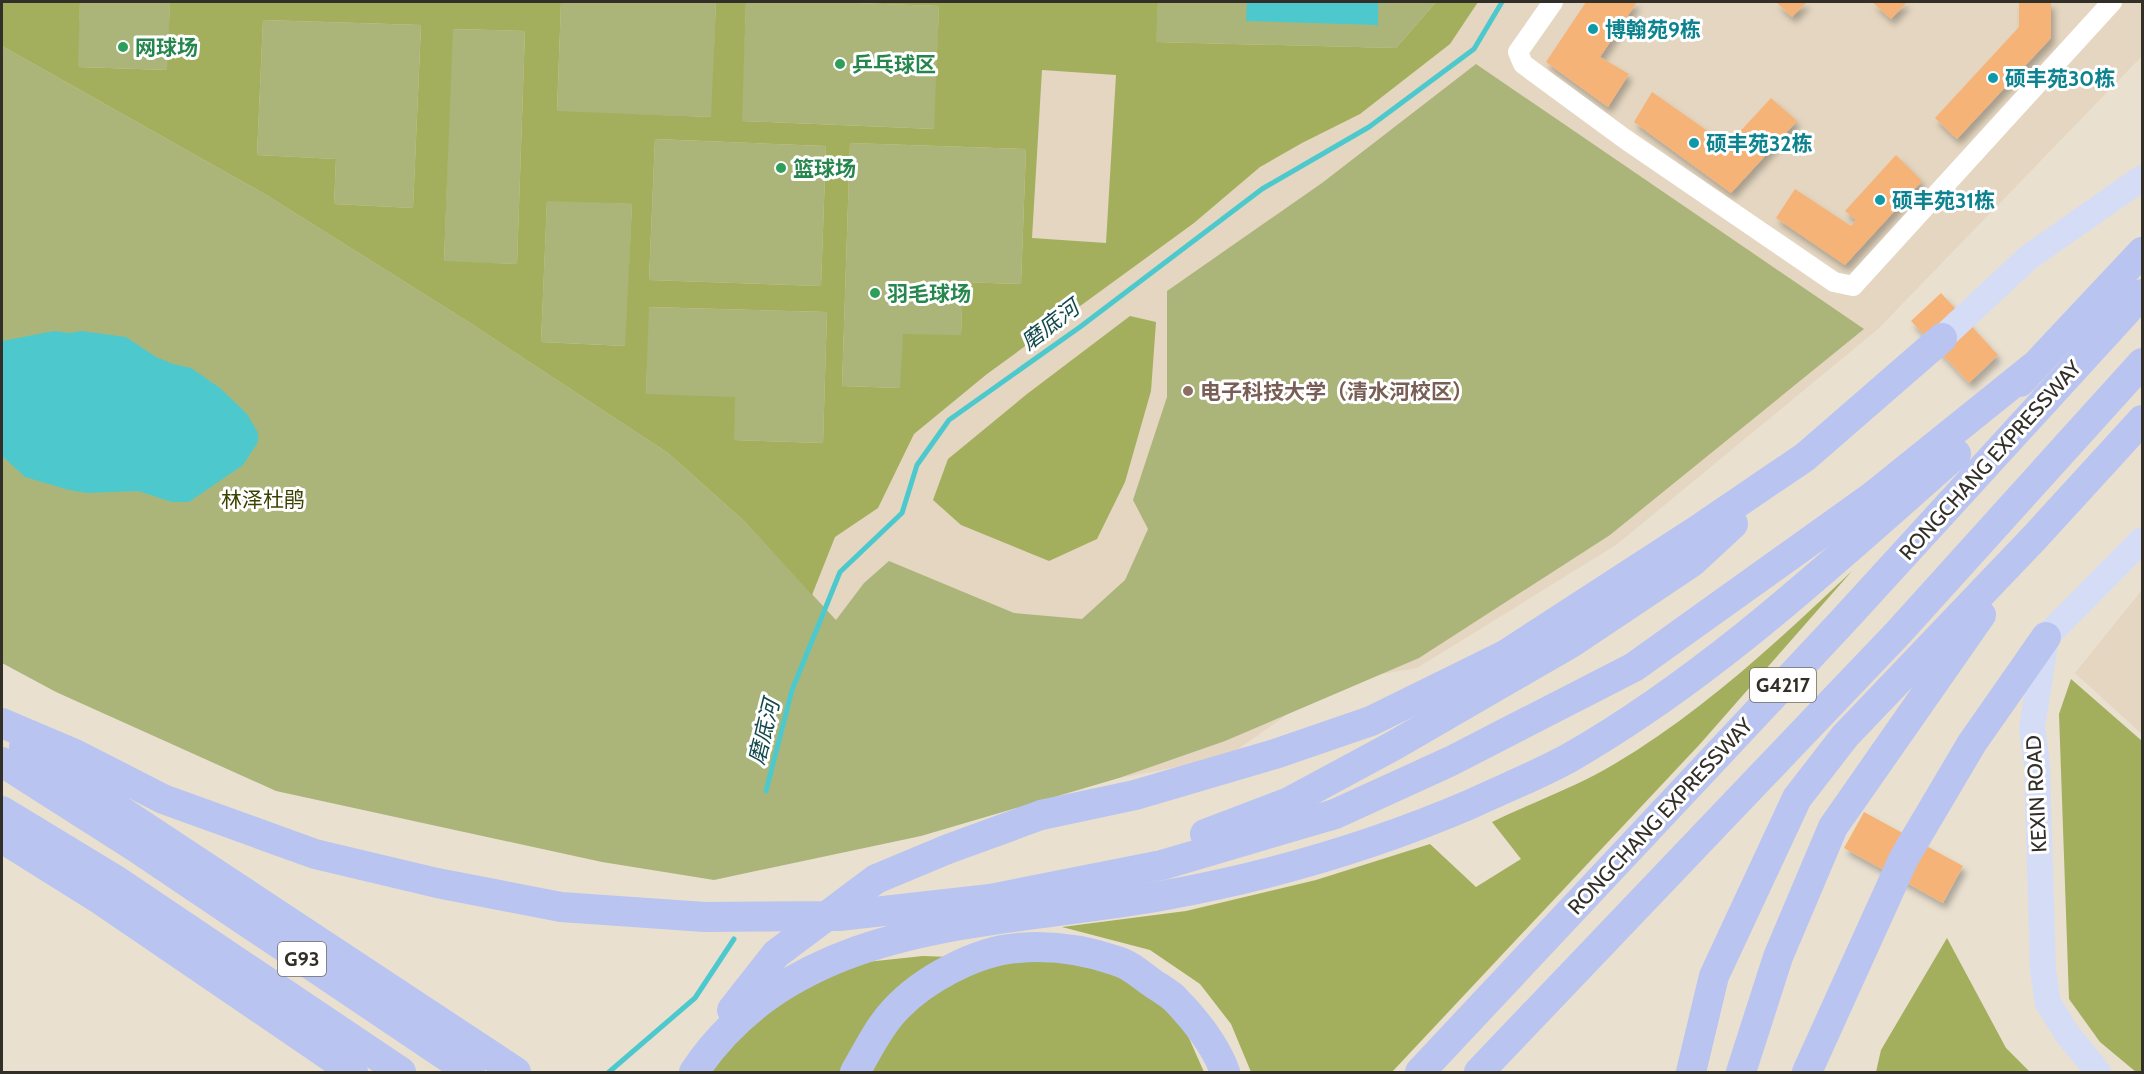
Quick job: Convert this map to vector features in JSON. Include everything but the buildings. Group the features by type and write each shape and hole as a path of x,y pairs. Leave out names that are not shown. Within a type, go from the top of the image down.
{"highway":[{"path":"693,1072 737,1020 763,999 793,979 836,958 935,929 1094,908 1168,895 1283,870 1458,809 1567,759 1656,703 1783,607 1962,449 2032,368 2142,252"},
{"name":"RONGCHANG EXPRESSWAY","path":"1420,1072 1843,621 2142,294"},
{"path":"990,899 1201,835 1289,802 1571,643 1692,562 1805,457 1942,338"},
{"name":"G4217","path":"1479,1072 1898,633 2142,363"},
{"path":"2,723 75,754 163,799 315,854 437,883 561,907 705,917 839,916 990,899 1162,864 1335,814 1462,756 1634,667 1873,496 2032,368"},
{"path":"1691,1072 1714,976 1797,798 1845,736 2036,536 2142,420"},
{"path":"693,1072 721,1024 776,954 876,879 948,849 1041,816 1146,792 1278,753 1371,721 1505,655 1699,530 1805,457"},
{"path":"1741,1072 1778,957 1833,827 2036,536"},
{"path":"1807,1072 1904,858 1972,743 2046,637"},
{"path":"2,732 140,836 516,1072"},
{"name":"G93","path":"2,762 140,836 470,1072"},
{"name":"G93","path":"2,811 107,890 402,1072"},
{"path":"2,838 107,890 353,1072"},
{"path":"1830,1072 1904,858"},
{"path":"855,1072 874,1038 893,1011 942,973 973,959 1016,948 1057,947 1119,961 1173,997 1221,1059 1225,1072"}],"main road":[{"path":"1942,338 2029,257 2142,178"},
{"path":"2046,637 2142,540"},
{"name":"KEXIN ROAD","path":"2046,637 2032,728 2037,765 2043,970 2048,1003 2068,1035 2098,1072"}],"street":[{"path":"1553,2 1518,52 1523,64 1625,139 1834,282 1853,286 2112,2"}],"shaded area":[{"name":"电子科技大学（清水河校区）","path":"2,2 2142,2 2142,56 1878,329 1616,545 1417,668 1334,682 1225,758 1119,778 836,620 744,521 268,196 2,46"},
{"path":"2142,590 2142,734 2075,673"}],"green space":[{"path":"2,2 80,2 78,67 167,70 170,2 561,2 557,111 711,117 716,2 746,2 742,121 934,129 939,6 828,2 1158,2 1156,42 1396,48 1436,2 1478,2 1450,44 1360,114 1260,167 1194,223 987,374 914,434 878,508 835,537 812,595 744,521 668,453 467,321 268,196 2,46","holes":["263,20 421,25 413,208 334,204 336,159 257,155","453,29 525,31 517,264 444,261","1042,70 1116,75 1106,243 1032,238","655,139 826,146 821,286 649,280","850,143 1026,149 1021,284 963,282 961,335 903,334 900,388 842,386","547,201 632,204 625,346 541,342","649,307 827,312 823,443 734,440 735,397 646,394"]},
{"name":"网球场","path":"80,2 170,2 168,70 77,67"},
{"path":"561,2 716,2 712,117 557,112"},
{"name":"乒乓球区","path":"746,2 939,6 935,129 741,121"},
{"path":"1158,2 1436,2 1396,48 1155,42"},
{"path":"263,20 421,25 413,208 334,204 336,159 257,155"},
{"path":"452,29 525,31 517,264 444,262"},
{"name":"林泽杜鹃","path":"2,46 268,196 467,321 668,453 744,521 836,620 864,583 889,561 1014,613 1082,619 1125,580 1148,529 1133,500 1167,397 1167,291 1322,183 1476,64 1864,329 1610,535 1419,658 1225,741 1119,778 921,836 714,880 602,862 276,791 56,692 2,663"},
{"path":"655,139 826,146 821,286 649,280"},
{"path":"850,143 1026,149 1021,284 963,282 961,336 901,388 842,386"},
{"path":"547,200 632,204 626,346 541,342"},
{"path":"648,307 827,312 823,443 734,440 646,394"},
{"path":"1130,316 1156,322 1151,391 1125,482 1097,539 1049,561 961,525 933,500 948,459 1027,394"},
{"path":"1852,571 1700,744 1392,1072 1251,1072 1231,1024 1200,984 1150,950 1062,927 1186,911 1316,880 1430,844 1476,887 1521,859 1492,822 1604,770 1671,727 1734,678"},
{"path":"2071,679 2142,741 2142,1072 2136,1072 2100,1042 2069,999 2059,714"},
{"path":"1947,938 2006,1048 2030,1072 1876,1072 1881,1050"},
{"path":"923,956 1055,961 1089,966 1120,978 1152,997 1184,1027 1204,1072 705,1072 760,1013 857,963"}],"water":[{"path":"1247,2 1378,2 1378,25 1246,21"},
{"path":"54,331 70,333 81,331 126,337 156,357 191,368 220,388 247,414 258,433 258,442 243,465 189,502 172,502 138,491 87,493 25,477 2,456 2,341"}],"waterway":[{"name":"磨底河","path":"766,791 792,690 840,572 902,513 917,465 949,420 1080,327 1262,189 1369,127 1474,49 1502,2"},
{"name":"磨底河","path":"609,1072 695,998 734,939"}],"place":[{"name":"博翰苑9栋","path":"1593,29"},
{"name":"网球场","path":"123,47"},
{"name":"乒乓球区","path":"840,64"},
{"name":"硕丰苑30栋","path":"1993,78"},
{"name":"硕丰苑32栋","path":"1694,143"},
{"name":"篮球场","path":"781,168"},
{"name":"硕丰苑31栋","path":"1880,200"},
{"name":"羽毛球场","path":"875,293"},
{"name":"电子科技大学（清水河校区）","path":"1188,391"}]}
